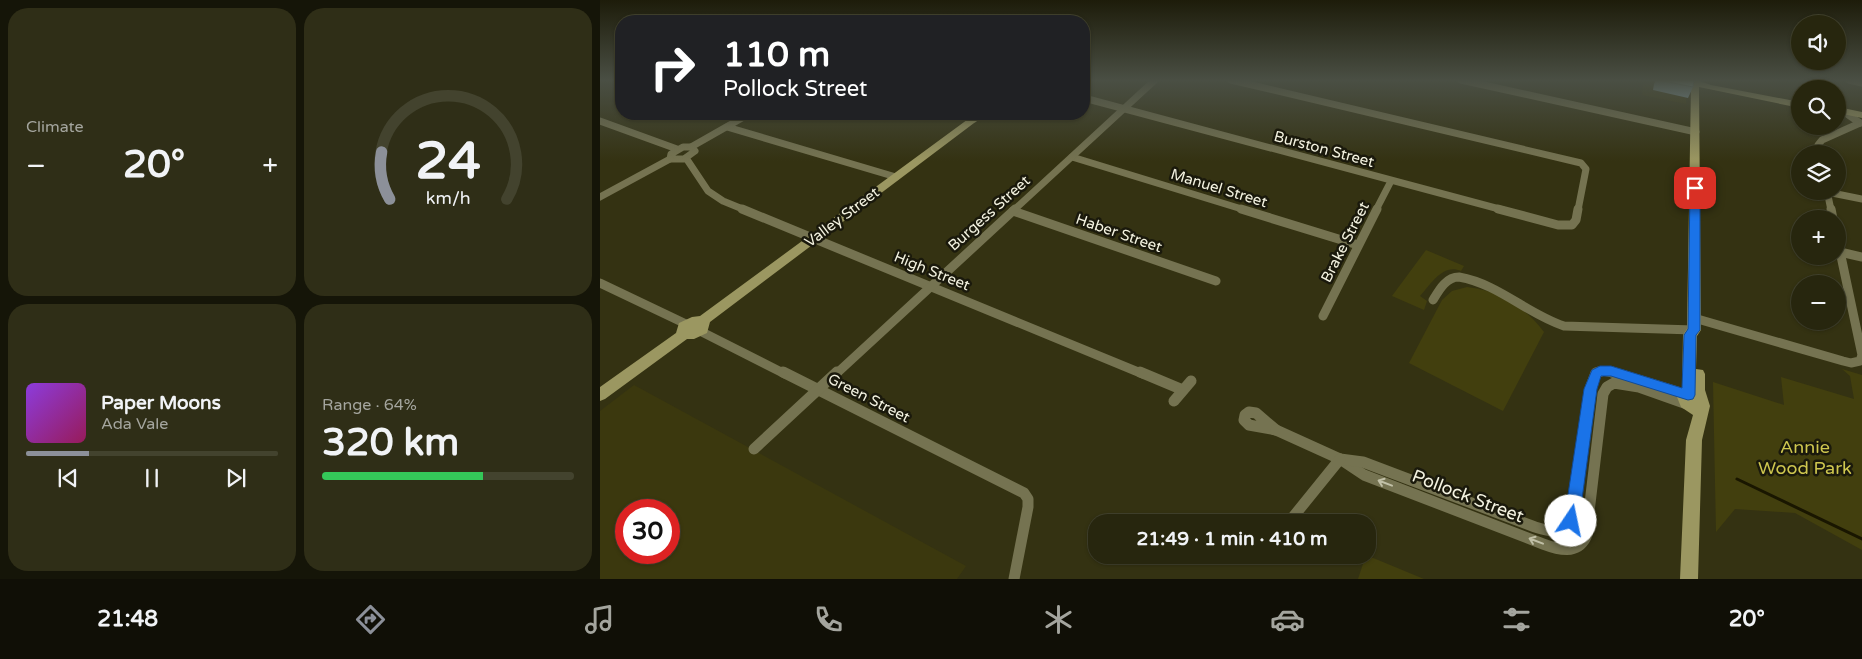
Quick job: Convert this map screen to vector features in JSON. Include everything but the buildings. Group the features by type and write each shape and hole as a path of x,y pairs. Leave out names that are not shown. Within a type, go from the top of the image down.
{"street":[{"name":"Burston Street","path":"1117,107 1558,225 1572,225 1576,220 1586,168 1581,164 1345,107"},
{"path":"1583,107 1696,132"},
{"path":"1693,107 1696,132 1694,324 1698,336 1698,386 1693,402 1696,579"},
{"name":"Burgess Street","path":"754,449 1124,109"},
{"path":"1846,113 1862,118"},
{"path":"1818,145 1822,140 1862,118"},
{"path":"600,121 677,149 691,147 739,120"},
{"name":"Valley Street","path":"701,326 814,238 973,120"},
{"path":"727,127 896,177"},
{"path":"600,197 670,159 686,158 696,150 691,147"},
{"path":"670,159 671,154 677,149"},
{"name":"Manuel Street","path":"1072,157 1358,245"},
{"name":"High Street","path":"686,158 708,191 714,196 1183,390"},
{"name":"Brake Street","path":"1323,316 1391,181"},
{"path":"1846,196 1862,200"},
{"name":"Haber Street","path":"1012,211 1216,281"},
{"path":"1846,253 1862,257"},
{"path":"1433,300 1443,285 1458,277 1498,290 1544,319 1560,325 1573,327 1675,328 1694,324 1851,363 1857,362 1861,359 1862,355 1843,265"},
{"path":"600,283 685,330"},
{"path":"603,395 685,330 693,321 701,326"},
{"name":"Green Street","path":"701,326 819,389 1024,493"},
{"path":"1555,548 1552,531 1566,528 1573,514 1589,399 1594,377 1600,371 1609,371 1693,402"},
{"path":"1594,377 1608,386 1614,383 1621,383 1658,390"},
{"path":"1174,401 1191,381"},
{"name":"Pollock Street","path":"1276,430 1340,459 1360,473 1508,531 1555,548 1569,550 1582,544 1586,537 1602,404 1604,392 1608,386"},
{"path":"1589,399 1602,404"},
{"path":"1584,439 1598,444"},
{"path":"1295,514 1340,459"},
{"name":"Pollock Street","path":"1340,459 1360,461 1511,518 1552,531"},
{"path":"1689,579 1694,472"},
{"path":"1578,484 1592,489"},
{"path":"1432,501 1436,490"},
{"path":"1014,579 1028,507 1028,499 1024,493"},
{"path":"1469,515 1471,503"},
{"path":"1573,514 1589,521"},
{"path":"1508,531 1511,518"}],"shaded area":[{"path":"634,385 966,566 957,579 600,579 600,411"}],"green space":[{"path":"1426,250 1464,266 1461,271 1455,269 1443,272 1433,281 1420,296 1427,301 1424,310 1392,296"},
{"path":"1467,287 1489,292 1510,301 1537,323 1544,332 1503,411 1409,363 1442,300 1452,291"},
{"name":"Annie Wood Park","path":"1842,369 1862,375 1862,550 1795,513 1735,509 1716,532 1713,382 1784,405 1781,377 1854,399 1850,376"},
{"path":"1376,559 1424,579 1358,579 1363,564 1376,564"}],"waterway":[{"path":"1737,479 1862,539"}],"route":[{"path":"1571,521 1578,484 1590,389 1596,373 1603,370 1611,371 1688,395 1690,384 1690,335 1694,330 1695,188"}]}
